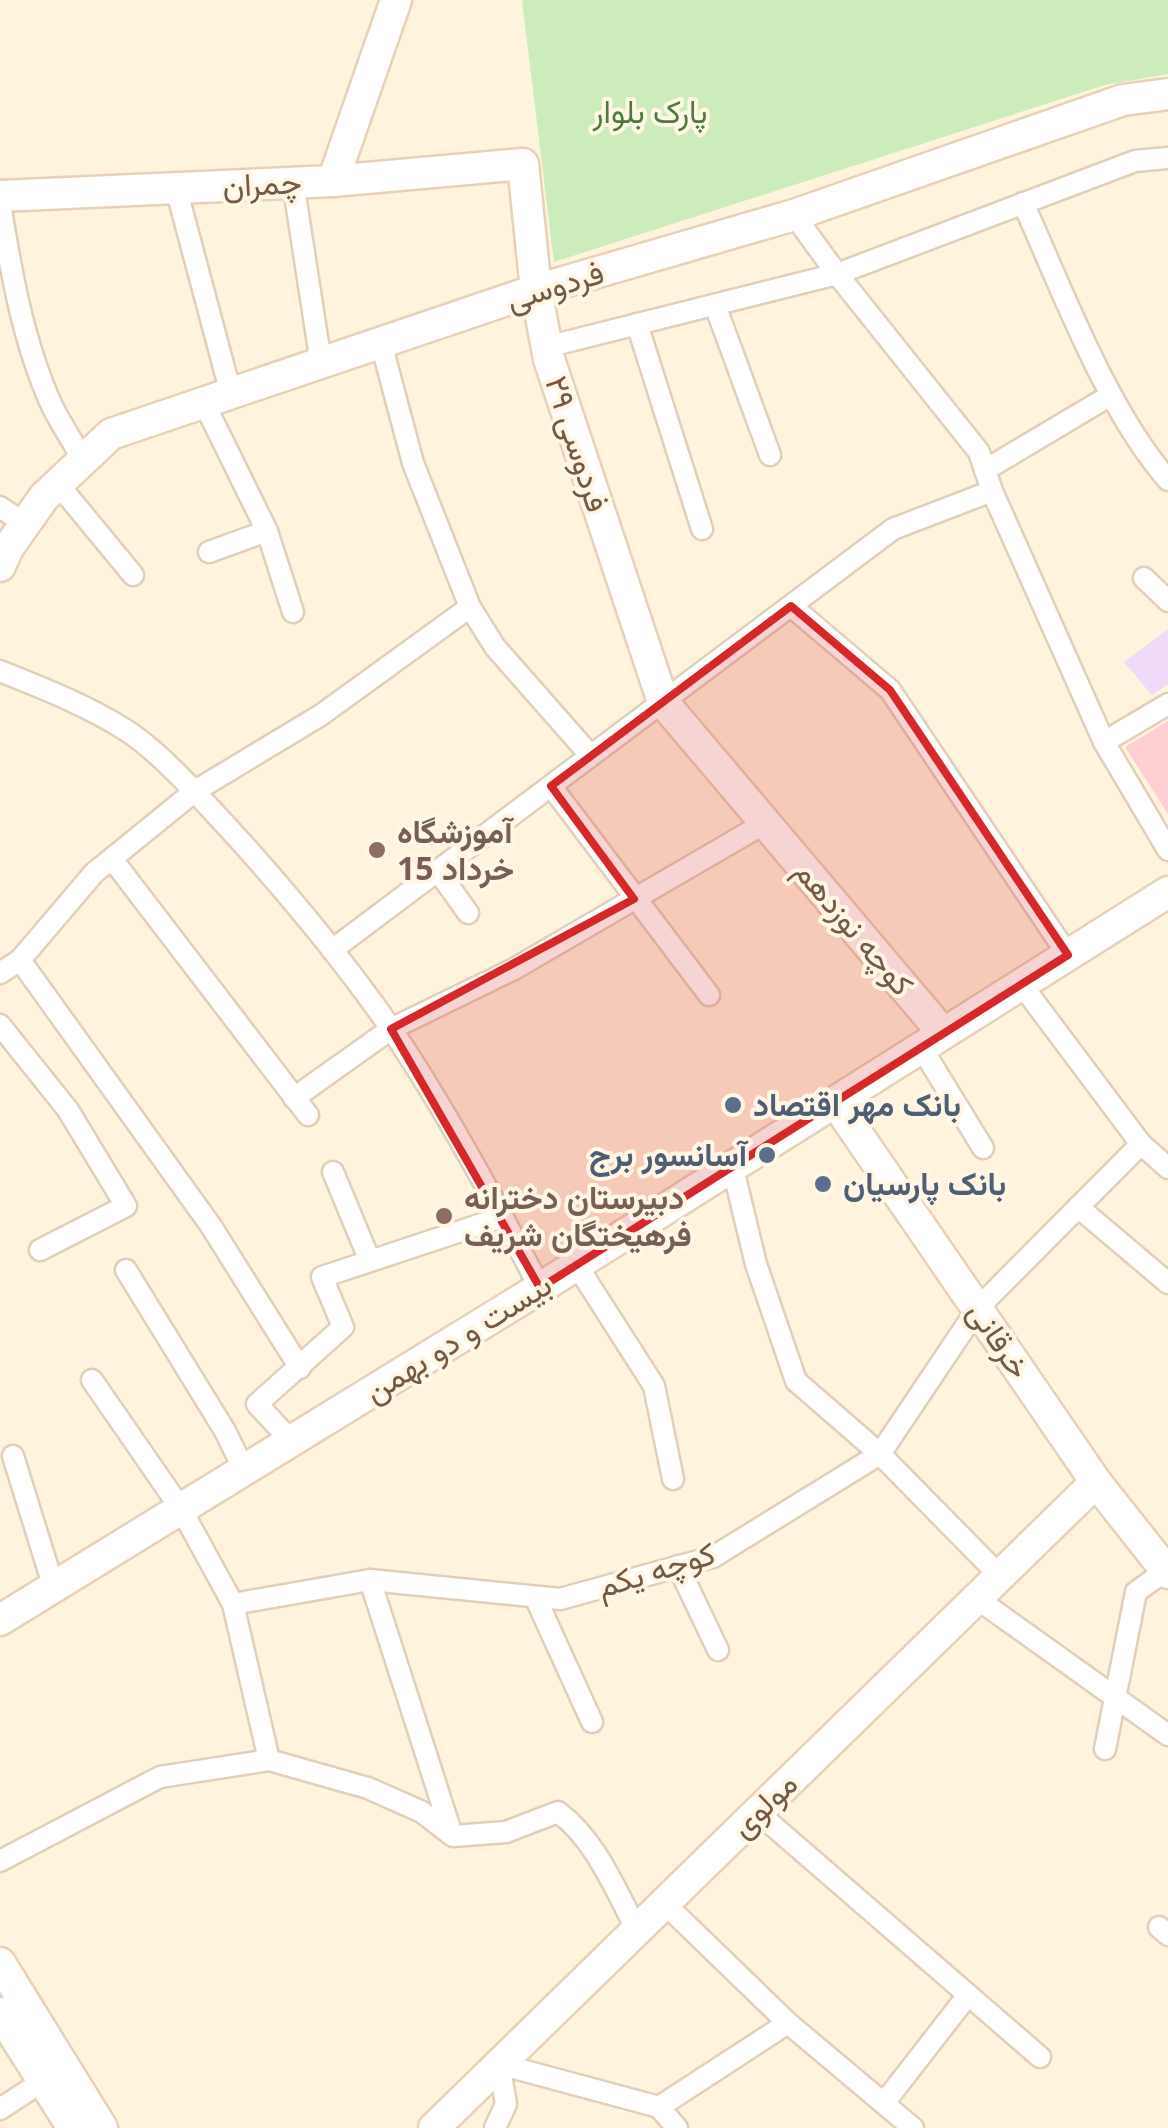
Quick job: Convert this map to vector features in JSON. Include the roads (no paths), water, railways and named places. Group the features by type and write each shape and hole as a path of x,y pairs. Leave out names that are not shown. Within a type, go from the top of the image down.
{"street":[{"path":"333,180 396,0"},
{"name":"فردوسی","path":"0,566 11,525 111,434 536,290 794,216 1123,100 1168,94"},
{"path":"546,347 836,274 1135,161 1168,158"},
{"name":"چمران","path":"0,200 523,164"},
{"name":"فردوسی ۲۹","path":"523,164 546,347 663,702"},
{"path":"293,182 321,363"},
{"path":"176,188 217,398 293,612"},
{"path":"0,200 14,292 33,351 52,405 84,460"},
{"path":"1022,203 1112,395 1168,480"},
{"path":"794,216 979,452 992,491 1104,742 1168,850"},
{"path":"715,305 770,455"},
{"path":"637,324 702,529"},
{"path":"381,343 413,463 470,607 495,646 590,755"},
{"path":"985,470 1112,395"},
{"path":"58,484 132,576"},
{"path":"332,950 893,530 992,491"},
{"path":"209,552 267,531"},
{"path":"1144,578 1168,601"},
{"path":"791,606 890,690 1068,955"},
{"path":"0,973 20,960 94,873 194,792 322,716 470,607"},
{"path":"0,671 68,699 127,730 194,792 267,871 391,1029 503,1217 540,1288"},
{"name":"کوچه نوزدهم","path":"663,702 765,823 932,1040"},
{"path":"1104,742 1168,704"},
{"path":"551,786 709,995"},
{"path":"294,1098 391,1029 514,968 765,823"},
{"path":"112,859 308,1116"},
{"path":"438,871 468,913"},
{"name":"بیست و دو بهمن","path":"0,1620 540,1288 1168,892"},
{"path":"20,960 211,1226 300,1368"},
{"path":"1021,984 1141,1144 1168,1168"},
{"path":"0,1025 68,1110 126,1206 40,1250"},
{"path":"932,1040 983,1148"},
{"name":"خرقانی","path":"836,1103 1096,1482 1167,1571"},
{"name":"کوچه یکم","path":"232,1604 370,1580 560,1599 713,1557 880,1454 978,1308 1141,1144"},
{"path":"732,1164 756,1264 796,1380 880,1454 999,1575"},
{"path":"333,1172 370,1261"},
{"path":"1078,1206 1168,1283"},
{"path":"291,1441 257,1404 343,1327 322,1277 503,1217"},
{"path":"576,1264 654,1386 674,1479"},
{"path":"126,1270 244,1470"},
{"path":"92,1380 181,1509 232,1604 268,1760"},
{"path":"13,1456 54,1588"},
{"name":"مولوی","path":"434,2128 1096,1482"},
{"path":"678,1566 718,1650"},
{"path":"1105,1749 1136,1592 1167,1571"},
{"path":"370,1580 452,1836"},
{"path":"536,1598 592,1722"},
{"path":"976,1598 1168,1734"},
{"path":"0,1861 160,1778 268,1760 368,1788 422,1812 452,1836 506,1832 558,1812 573,1822 604,1868 636,1928"},
{"path":"758,1812 1040,2057"},
{"path":"663,1902 788,2023 913,2128"},
{"path":"0,1963 102,2128"},
{"path":"884,2103 968,1994"},
{"path":"0,2013 73,2128"},
{"path":"659,2107 788,2023"},
{"path":"495,2128 506,2104 498,2064 659,2107 677,2128"},
{"path":"0,2109 42,2082"}],"place":[{"name":"آموزشگاه 15 خرداد","path":"377,850"},
{"name":"بانک مهر اقتصاد","path":"733,1105"},
{"name":"آسانسور برج","path":"767,1155"},
{"name":"بانک پارسیان","path":"823,1184"},
{"name":"دبیرستان دخترانه فرهیختگان شریف","path":"444,1216"}],"park label":[{"name":"پارک بلوار","path":"650,112"}]}
